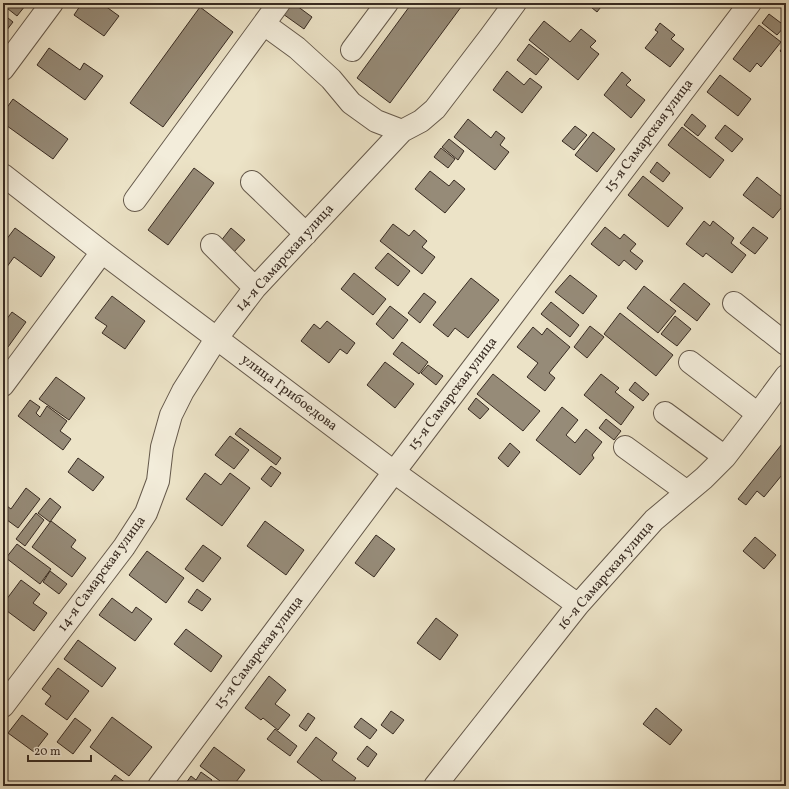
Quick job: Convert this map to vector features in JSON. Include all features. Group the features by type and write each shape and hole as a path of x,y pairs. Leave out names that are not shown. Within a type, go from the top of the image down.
{"street":[{"path":"3,69 52,3"},
{"path":"135,200 279,3"},
{"path":"352,50 387,3"},
{"name":"15-я Самарская улица","path":"159,786 394,472 750,3"},
{"name":"14-я Самарская улица","path":"3,706 124,547 146,513 158,481 162,447 171,415 183,391 216,338 255,288 402,131 421,121 434,109 490,37 513,4"},
{"path":"264,24 302,53 331,79 351,103 376,121 402,131"},
{"name":"улица Грибоедова","path":"3,175 102,252 394,472 578,605"},
{"path":"252,182 306,234"},
{"path":"212,245 255,288"},
{"path":"3,385 102,252"},
{"path":"734,303 786,344"},
{"path":"690,362 758,414"},
{"name":"16-я Самарская улица","path":"435,786 578,605 654,520 704,478 725,456 786,376"},
{"path":"665,412 725,456"},
{"path":"624,447 688,492"}],"path":[{"path":"786,248 783,252 786,255"}],"building":[{"path":"3,3 21,3 25,6 17,16 3,5"},
{"path":"82,3 101,3 119,16 104,36 74,15"},
{"path":"291,3 312,17 304,29 283,14"},
{"path":"412,3 464,3 390,103 357,78"},
{"path":"586,3 604,3 597,12"},
{"path":"200,7 233,32 163,127 130,103"},
{"path":"3,14 13,22 3,35"},
{"path":"769,14 785,26 777,35 762,23"},
{"path":"544,21 570,42 581,29 596,41 590,47 599,54 578,80 529,40"},
{"path":"660,23 675,35 671,39 684,49 670,67 645,48 658,32 655,30"},
{"path":"759,25 781,42 761,67 757,63 750,72 733,59"},
{"path":"786,43 786,56 780,51"},
{"path":"529,44 549,59 536,75 517,60"},
{"path":"49,48 80,70 84,63 103,76 85,100 37,65"},
{"path":"507,71 524,85 530,78 542,87 522,113 493,90"},
{"path":"622,72 631,80 626,85 645,100 631,118 604,95"},
{"path":"720,75 751,99 738,116 707,92"},
{"path":"13,99 68,139 53,159 3,123 3,113"},
{"path":"692,114 706,126 698,136 684,125"},
{"path":"468,119 491,138 496,131 505,138 500,145 509,152 495,170 454,137"},
{"path":"725,125 743,139 732,152 715,138"},
{"path":"575,126 587,135 574,150 562,141"},
{"path":"682,127 724,160 710,178 668,145"},
{"path":"593,132 615,149 597,172 575,155"},
{"path":"449,139 464,151 458,160 442,147"},
{"path":"441,148 455,159 448,168 434,157"},
{"path":"657,162 670,173 663,182 650,172"},
{"path":"194,168 214,183 168,245 148,230"},
{"path":"430,171 449,186 454,180 465,189 445,213 415,189"},
{"path":"643,176 683,208 668,227 628,195"},
{"path":"757,177 786,200 773,218 743,195"},
{"path":"704,221 710,226 713,221 734,238 731,243 746,255 732,273 706,253 703,257 686,244"},
{"path":"393,224 409,236 414,230 427,241 422,247 435,257 422,274 380,241"},
{"path":"605,227 620,239 624,234 636,244 630,251 643,261 636,270 624,260 619,266 591,244"},
{"path":"753,227 768,238 755,254 740,243"},
{"path":"15,228 55,257 41,277 14,257 4,271 3,270 3,244"},
{"path":"231,228 245,240 233,253 220,242"},
{"path":"388,253 410,271 398,286 375,268"},
{"path":"354,273 386,299 373,315 341,289"},
{"path":"570,275 597,296 583,314 555,292"},
{"path":"471,278 499,300 468,338 455,328 448,337 433,325"},
{"path":"684,283 710,304 697,321 670,300"},
{"path":"644,286 676,311 658,333 627,308"},
{"path":"424,293 436,302 420,323 408,313"},
{"path":"112,296 145,321 125,349 102,333 107,326 95,318"},
{"path":"551,302 579,325 570,337 541,314"},
{"path":"390,306 408,320 393,339 376,324"},
{"path":"12,312 26,322 8,347 3,343 3,324"},
{"path":"620,313 673,355 656,376 604,334"},
{"path":"675,316 691,329 677,346 661,334"},
{"path":"327,321 355,343 347,354 340,349 329,363 301,341 314,324 320,329"},
{"path":"590,326 604,337 587,358 574,347"},
{"path":"533,327 542,335 547,328 570,347 549,373 555,378 545,391 527,377 538,363 517,347"},
{"path":"402,342 428,362 419,374 393,354"},
{"path":"385,362 414,384 395,408 367,385"},
{"path":"428,365 443,376 436,385 421,373"},
{"path":"493,374 540,411 523,431 477,394"},
{"path":"601,374 619,388 615,392 634,407 621,425 584,395"},
{"path":"56,377 85,398 69,420 39,399"},
{"path":"635,382 649,394 643,401 629,390"},
{"path":"476,398 489,409 480,419 468,409"},
{"path":"30,400 40,407 36,413 40,417 47,406 67,421 60,431 71,439 63,450 18,416"},
{"path":"562,407 578,420 566,435 575,443 586,429 602,442 592,455 594,458 580,475 536,440"},
{"path":"606,419 621,431 614,440 599,428"},
{"path":"240,428 281,458 276,465 235,434"},
{"path":"230,436 249,450 234,469 215,455"},
{"path":"786,439 786,470 764,497 757,491 746,505 738,499"},
{"path":"510,443 520,452 508,467 498,458"},
{"path":"78,458 104,477 93,491 68,472"},
{"path":"271,466 281,473 271,487 261,479"},
{"path":"205,473 221,485 230,473 250,488 222,526 186,499"},
{"path":"26,488 40,499 18,528 3,517 3,512 7,506 11,509"},
{"path":"50,498 61,507 50,522 38,513"},
{"path":"36,513 44,520 25,546 16,539"},
{"path":"51,521 76,540 71,547 86,558 72,577 32,547"},
{"path":"265,521 304,550 286,575 247,546"},
{"path":"376,535 395,549 374,577 355,563"},
{"path":"755,537 776,555 764,569 743,551"},
{"path":"17,544 51,569 40,584 6,558"},
{"path":"203,545 221,558 203,582 185,569"},
{"path":"147,551 184,578 166,603 129,575"},
{"path":"3,570 8,573 3,580"},
{"path":"50,571 67,584 59,594 43,582"},
{"path":"21,580 40,594 33,603 47,613 34,631 3,608 3,604"},
{"path":"197,589 211,599 202,611 188,602"},
{"path":"112,598 132,613 136,607 152,619 135,641 99,615"},
{"path":"436,618 458,635 440,660 417,643"},
{"path":"186,629 222,656 211,672 174,644"},
{"path":"78,640 116,668 102,687 64,659"},
{"path":"58,668 89,691 67,720 45,704 51,696 42,689"},
{"path":"269,676 286,690 275,704 290,715 278,730 263,718 261,720 245,708"},
{"path":"656,708 682,730 670,745 643,724"},
{"path":"391,711 404,720 393,734 381,725"},
{"path":"308,713 315,718 306,731 299,726"},
{"path":"22,715 48,734 34,752 8,733"},
{"path":"112,717 152,747 129,776 90,747"},
{"path":"75,718 91,730 73,754 57,742"},
{"path":"361,718 377,730 370,739 354,727"},
{"path":"275,729 297,746 290,756 267,739"},
{"path":"316,737 337,753 332,760 356,778 350,786 329,786 297,762"},
{"path":"367,746 377,754 368,767 357,759"},
{"path":"214,747 245,770 233,786 217,785 220,781 200,766"},
{"path":"201,772 212,780 208,786 184,786 191,776 196,780"},
{"path":"115,775 130,786 115,786 110,782"}]}
